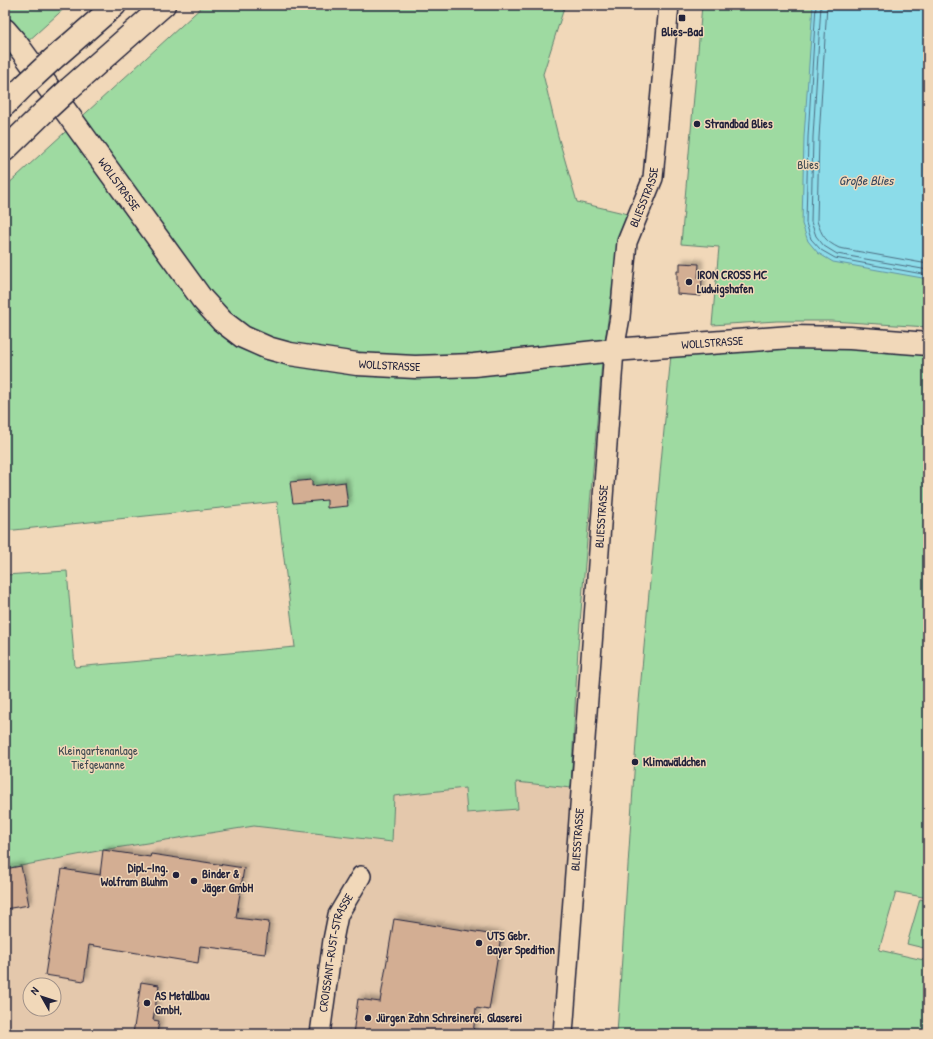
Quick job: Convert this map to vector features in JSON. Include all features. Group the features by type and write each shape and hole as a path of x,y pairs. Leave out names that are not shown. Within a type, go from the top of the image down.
{"main road":[{"path":"5,104 52,60 115,5"},
{"path":"5,150 70,88 164,5"},
{"name":"WOLLSTRASSE","path":"5,30 17,44 202,299 222,321 243,337 268,348 290,354 357,364 415,367 474,365 614,350 791,337 850,338 928,344"}],"street":[{"name":"BLIESSTRASSE","path":"563,1034 614,350 620,317 627,242 653,178 669,5"},
{"name":"CROISSANT-RUST-STRASSE","path":"320,1034 333,940 338,915 361,876"}],"shaded area":[{"path":"516,782 571,788 552,1034 5,1034 5,869 103,850 254,826 392,842 394,796 465,788 467,813"}],"green space":[{"path":"5,5 68,5 5,62"},
{"name":"Kleingartenanlage Tiefgewanne","path":"204,5 565,5 543,74 558,136 577,202 628,214 619,243 602,362 578,647 571,788 516,782 518,809 467,813 465,788 394,796 392,842 254,826 103,850 5,869 5,575 67,571 75,667 295,647 277,502 5,531 5,187"},
{"name":"Blies","path":"702,5 928,5 928,327 831,321 777,321 712,325 719,247 681,244"},
{"path":"787,346 928,351 928,898 896,892 879,950 928,961 928,1034 617,1034 638,712 671,354"},
{"path":"920,899 928,901 928,949 907,944"}],"water":[{"name":"Große Blies","path":"813,5 928,5 928,279 833,262 818,253 808,241 802,224 804,137"}],"building":[{"name":"IRON CROSS MC Ludwigshafen","path":"680,263 699,264 698,279 702,279 701,296 677,294 677,271 680,271"},
{"path":"312,480 312,486 345,482 348,506 327,508 327,500 293,503 290,482"},
{"path":"103,850 150,857 151,854 244,868 236,918 269,922 265,954 200,946 198,963 89,945 84,981 45,975 62,869 100,875"},
{"path":"21,866 29,905 5,909 5,869"},
{"path":"394,919 501,936 489,1010 476,1008 473,1034 353,1034 358,999 380,1002"},
{"name":"AS Metallbau GmbH,","path":"141,982 159,985 153,1020 159,1021 157,1034 133,1034"}],"place":[{"name":"Blies-Bad","path":"682,18"},
{"name":"Strandbad Blies","path":"697,124"},
{"name":"IRON CROSS MC Ludwigshafen","path":"689,282"},
{"name":"Klimawäldchen","path":"635,762"},
{"name":"Dipl.-Ing. Wolfram Bluhm","path":"176,875"},
{"name":"Binder & Jäger GmbH","path":"194,881"},
{"name":"UTS Gebr. Bayer Spedition","path":"479,943"},
{"name":"AS Metallbau GmbH,","path":"147,1003"},
{"name":"Jürgen Zahn Schreinerei, Glaserei","path":"368,1018"}]}
